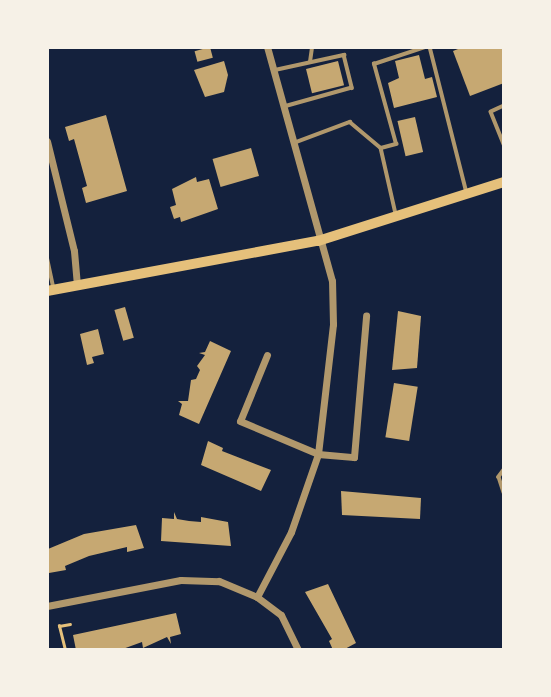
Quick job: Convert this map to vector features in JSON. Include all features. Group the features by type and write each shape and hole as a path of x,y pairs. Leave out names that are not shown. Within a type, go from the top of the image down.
{"main road":[{"path":"51,291 318,241 504,182"}],"street":[{"path":"257,597 291,532 318,454 333,324 327,268 267,47"},
{"path":"47,141 74,251 77,286"},
{"path":"267,355 240,421 318,454 354,457 366,316"},
{"path":"47,606 201,578 257,597 288,624 298,650"}],"lane":[{"path":"310,63 312,47"},
{"path":"381,148 396,144 374,64 428,47 468,195"},
{"path":"273,71 344,55 352,88 282,108"},
{"path":"504,106 491,111 504,144"},
{"path":"292,143 350,122 381,148 397,217"},
{"path":"47,256 51,291"},
{"path":"504,470 499,477 504,492"},
{"path":"47,606 47,644"}],"path":[{"path":"65,650 59,626 70,624"}],"building":[{"path":"210,47 213,58 197,62 195,51"},
{"path":"463,47 504,47 504,83 470,96 453,51"},
{"path":"419,55 425,79 432,77 437,97 394,108 388,83 399,78 395,61"},
{"path":"224,61 228,75 224,92 205,97 194,70"},
{"path":"338,61 344,85 312,93 306,69"},
{"path":"106,115 127,191 86,203 82,188 87,186 74,139 69,141 65,127"},
{"path":"415,117 423,152 406,156 397,121"},
{"path":"251,148 259,176 221,187 213,159"},
{"path":"196,177 197,182 209,179 218,209 181,222 180,217 174,219 170,207 176,205 172,189"},
{"path":"125,307 134,338 123,341 114,310"},
{"path":"398,311 421,316 417,368 392,370"},
{"path":"98,329 104,354 92,357 94,363 87,365 80,334"},
{"path":"210,341 231,351 199,424 179,415 182,404 178,401 188,401 191,380 196,379 200,370 197,366 205,355 199,353 205,352"},
{"path":"394,383 418,387 409,441 385,437"},
{"path":"208,441 223,448 222,451 271,470 261,491 201,465"},
{"path":"341,491 421,498 420,519 342,515"},
{"path":"174,512 177,519 201,522 201,517 228,522 231,546 161,541 162,518 174,519"},
{"path":"136,525 144,548 127,552 127,547 89,556 65,566 66,570 49,573 48,549 84,534"},
{"path":"328,584 356,643 343,650 333,650 329,641 332,639 305,592"},
{"path":"176,613 181,634 170,637 171,644 167,637 143,648 142,642 120,650 76,650 73,635"}]}
